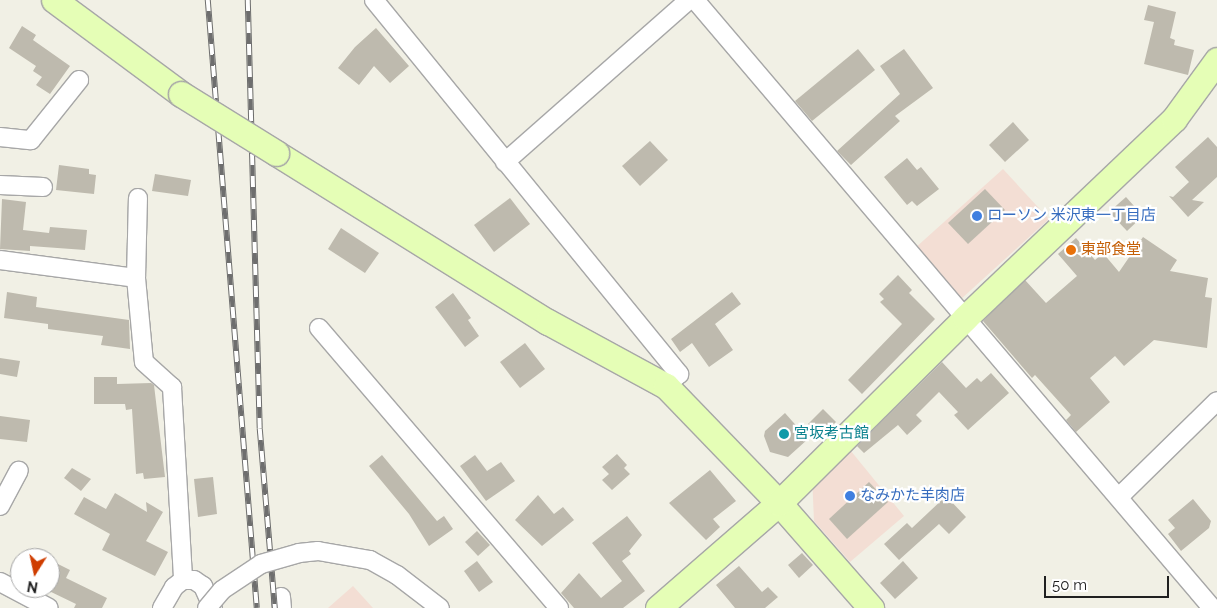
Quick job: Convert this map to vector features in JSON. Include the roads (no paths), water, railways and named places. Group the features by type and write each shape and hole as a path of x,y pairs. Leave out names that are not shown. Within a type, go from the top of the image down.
{"street":[{"path":"54,0 181,94 548,322 666,386 780,503 871,608"},
{"path":"374,0 679,374 666,386"},
{"path":"505,162 689,0"},
{"path":"695,0 1212,608"},
{"path":"658,608 780,503 965,318 1174,119 1217,60"},
{"path":"0,137 30,140 78,80"},
{"path":"0,185 43,187"},
{"path":"138,198 136,278 144,362 172,388 183,580"},
{"path":"0,260 136,278"},
{"path":"319,328 559,608"},
{"path":"1119,497 1217,401"},
{"path":"0,506 19,470"},
{"path":"207,608 222,590 260,564 299,553 318,551 370,560 397,575 440,608"},
{"path":"162,608 174,587 183,580 194,580 203,586 213,608"},
{"path":"0,582 31,604 49,608"}],"railway":[{"path":"208,0 257,608"},
{"path":"248,0 260,429 275,608"}],"place":[{"name":"ローソン 米沢東一丁目店","path":"977,216"},
{"name":"東部食堂","path":"1071,250"},
{"name":"宮坂考古館","path":"784,434"},
{"name":"なみかた羊肉店","path":"850,496"}]}
